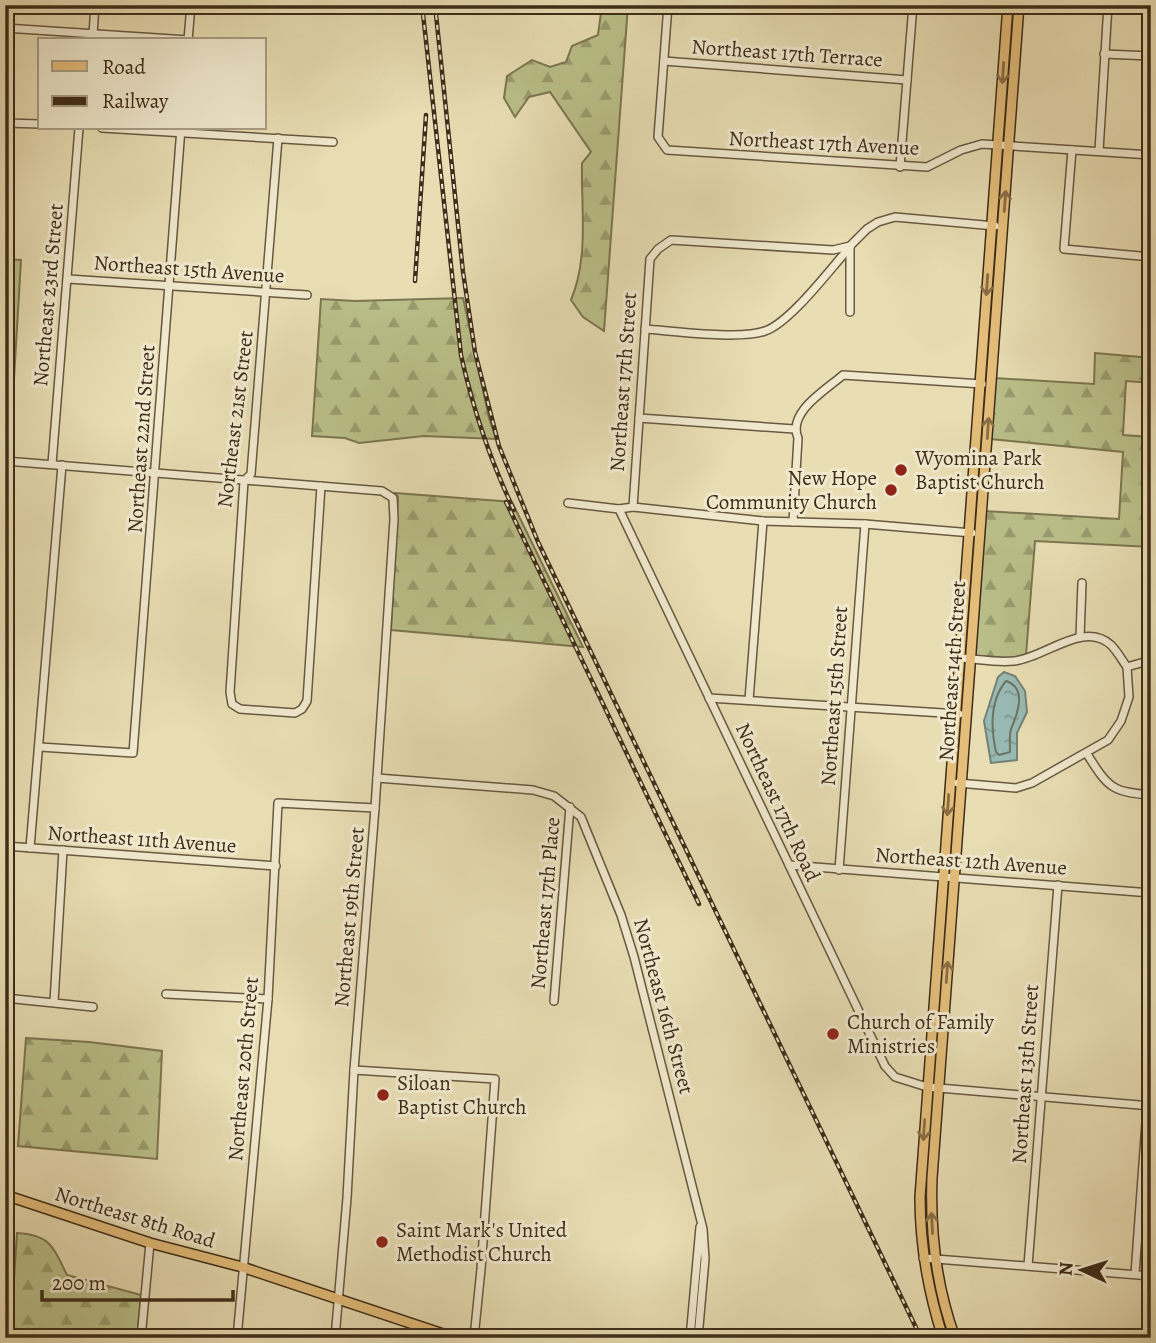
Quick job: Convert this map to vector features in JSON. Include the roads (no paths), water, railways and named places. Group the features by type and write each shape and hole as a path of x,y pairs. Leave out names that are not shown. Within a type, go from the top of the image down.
{"main road":[{"name":"Northeast 14th Street","path":"943,1338 923,1258 920,1197 1008,5"},
{"name":"Northeast 14th Street","path":"955,1338 935,1259 931,1197 1019,5"},
{"name":"Northeast 8th Road","path":"5,1195 150,1243 242,1267 429,1334 455,1338"}],"street":[{"path":"93,34 95,5"},
{"path":"188,38 191,5"},
{"path":"664,61 668,5"},
{"path":"900,167 913,5"},
{"path":"1099,151 1108,5"},
{"path":"5,28 156,38"},
{"path":"1104,54 1151,56"},
{"name":"Northeast 17th Terrace","path":"664,61 907,80"},
{"name":"Northeast 17th Avenue","path":"664,61 658,137 667,150 900,167 927,167 972,146 998,144 1151,155"},
{"path":"5,122 38,124"},
{"name":"Northeast 23rd Street","path":"52,464 79,130"},
{"path":"181,130 333,142"},
{"name":"Northeast 22nd Street","path":"40,747 133,752 181,130"},
{"name":"Northeast 21st Street","path":"278,138 251,474 244,481 230,692 232,704 240,709 295,713 302,709 307,701 321,486"},
{"path":"1072,150 1064,249 1151,257"},
{"path":"645,329 742,334 765,331 786,318 867,229 878,222 895,217 1003,227"},
{"name":"Northeast 17th Street","path":"633,507 632,490 650,259 658,249 671,240 820,250 850,246"},
{"path":"850,246 850,312"},
{"name":"Northeast 15th Avenue","path":"68,278 307,295"},
{"path":"793,522 798,438 794,429 797,418 844,375 991,385"},
{"path":"639,418 794,429"},
{"path":"5,461 321,486"},
{"path":"30,848 62,465"},
{"name":"Northeast 19th Street","path":"321,486 382,491 393,498 394,519 335,1338"},
{"path":"568,503 764,521 865,524 980,534"},
{"name":"Northeast 17th Road","path":"619,509 885,1066 895,1077 927,1087"},
{"path":"749,700 764,521"},
{"name":"Northeast 15th Street","path":"839,870 865,524"},
{"path":"1080,636 1082,583"},
{"path":"950,782 1016,788 1032,783 1108,740 1121,721 1129,697 1127,667 1113,647 1099,637 1080,636 1039,655 1014,661 960,658"},
{"path":"1127,667 1151,660"},
{"path":"709,698 967,715"},
{"path":"1087,754 1103,780 1117,790 1151,795"},
{"path":"377,778 533,789 554,796 570,807"},
{"name":"Northeast 20th Street","path":"237,1338 268,999 278,803 375,808"},
{"name":"Northeast 17th Place","path":"554,1001 570,807"},
{"name":"Northeast 16th Street","path":"570,807 581,817 588,831 621,915 701,1223 698,1338"},
{"name":"Northeast 11th Avenue","path":"5,846 276,866"},
{"path":"54,1002 63,850"},
{"name":"Northeast 12th Avenue","path":"789,865 1151,892"},
{"name":"Northeast 13th Street","path":"1028,1266 1058,885"},
{"path":"166,994 268,999"},
{"path":"5,998 93,1007"},
{"path":"1135,1274 1151,1054"},
{"path":"354,1070 495,1079 474,1338"},
{"path":"927,1087 1149,1106"},
{"path":"141,1338 150,1243"},
{"path":"923,1258 1151,1276"},
{"name":"Northeast 16th Street","path":"690,1338 698,1292"}],"water":[{"path":"1004,672 1015,676 1025,691 1027,712 1017,733 1017,760 991,763 984,721 998,677"}],"railway":[{"path":"422,5 461,355 483,434 514,510"},
{"path":"435,5 463,272 475,352 499,446 538,542 921,1338"},
{"path":"415,281 426,115"},
{"path":"506,502 699,904"}],"place":[{"name":"Wyomina Park Baptist Church","path":"901,470"},
{"name":"New Hope Community Church","path":"891,490"},
{"name":"Church of Family Ministries","path":"833,1034"},
{"name":"Siloan Baptist Church","path":"383,1095"},
{"name":"Saint Mark's United Methodist Church","path":"382,1242"}]}
